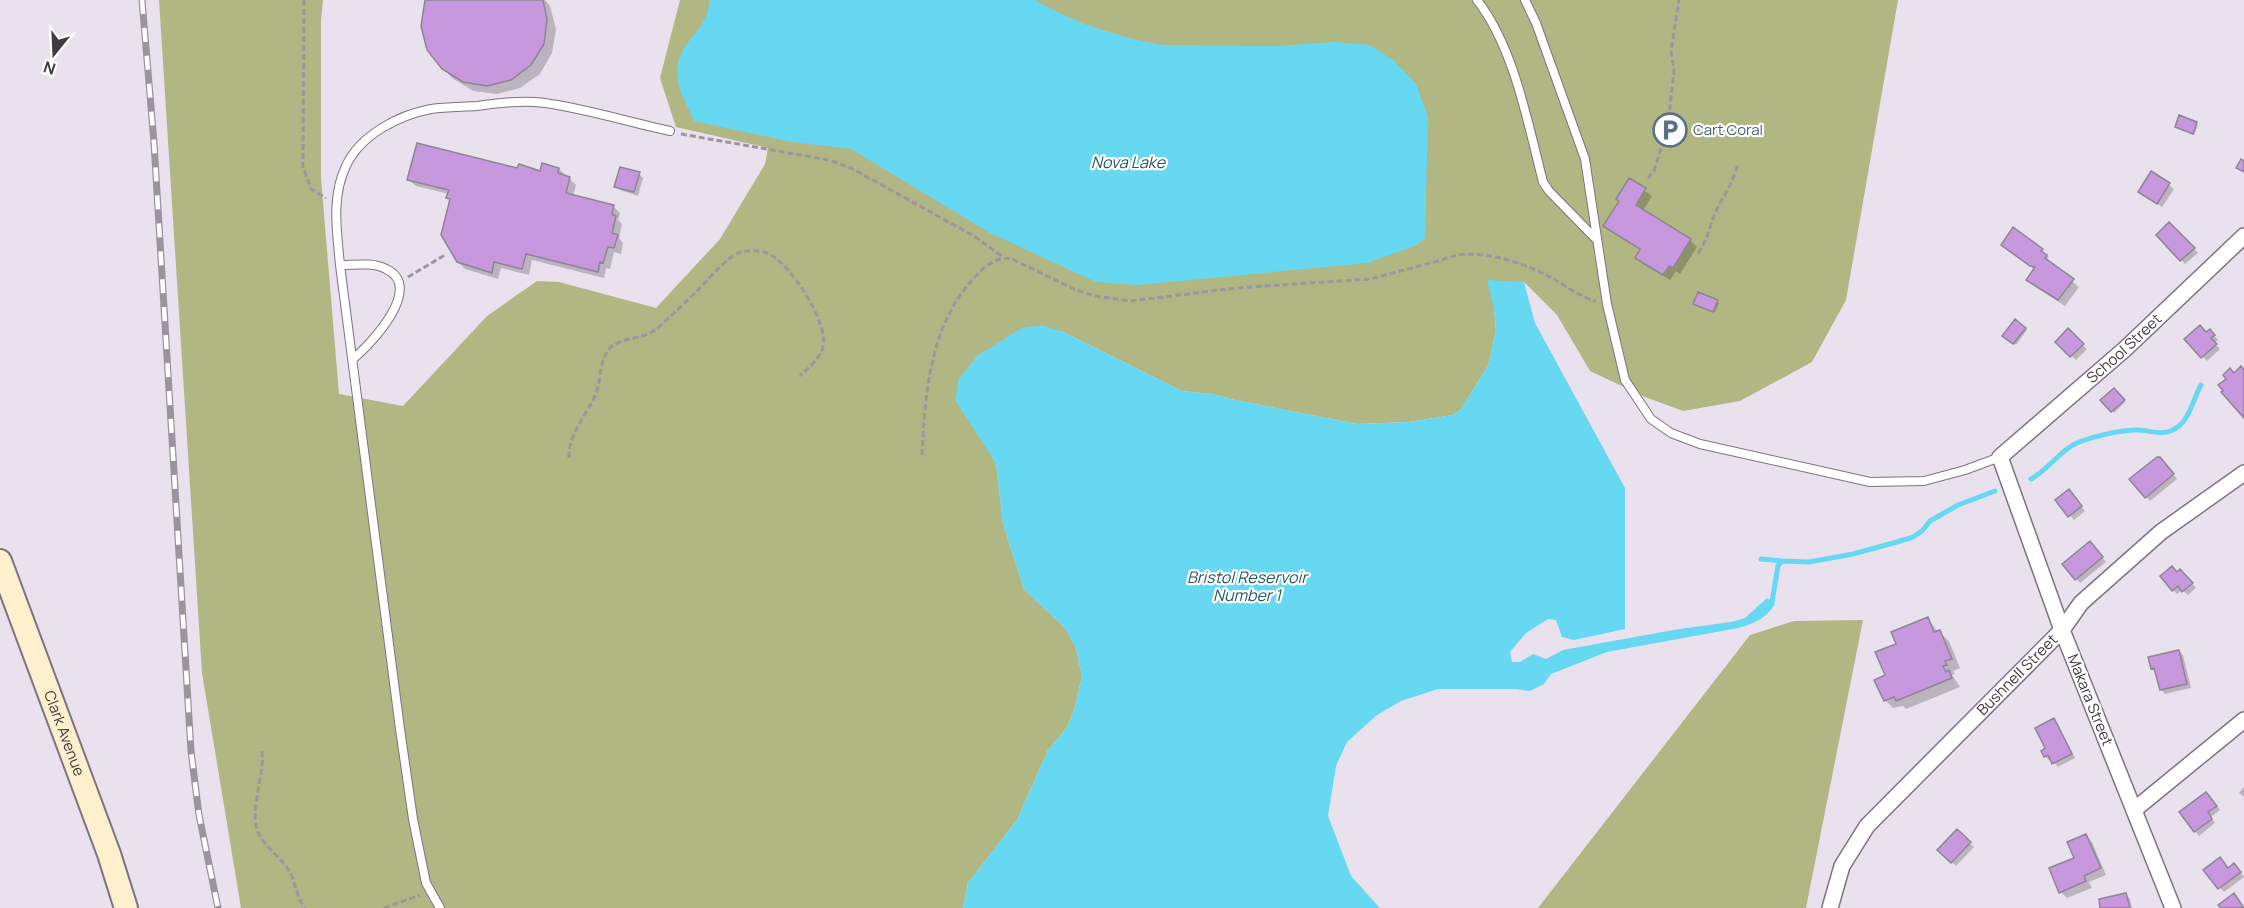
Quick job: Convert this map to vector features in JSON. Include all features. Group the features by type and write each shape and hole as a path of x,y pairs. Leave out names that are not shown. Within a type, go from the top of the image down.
{"main road":[{"name":"Clark Avenue","path":"0,561 109,854 126,908"}],"street":[{"name":"School Street","path":"2000,457 2126,349 2244,236"},
{"name":"Makara Street","path":"2000,457 2062,630 2173,908"},
{"name":"Bushnell Street","path":"1830,908 1842,866 1867,826 2062,630 2081,603 2161,532 2244,473"},
{"path":"2134,810 2244,720"}],"lane":[{"path":"1477,0 1506,51 1519,87 1544,182 1549,191 1596,239"},
{"path":"1525,0 1536,23 1584,159 1607,304 1625,380 1651,419 1671,433 1700,444 1870,482 1924,481 1965,470 2000,457"},
{"path":"440,908 426,883 400,729 340,265 336,203 340,180 346,164 372,135 390,124 430,110 516,101 545,103 670,131"},
{"path":"340,265 378,266 393,273 398,283 400,296 378,336 353,359"}],"path":[{"path":"304,0 303,167 311,189 336,203"},
{"path":"1648,178 1654,171 1668,124 1674,71 1671,51 1679,0"},
{"path":"670,131 699,139 829,160 851,168 974,236 1002,257 1095,296 1131,301 1236,288 1370,279 1450,256 1477,254 1519,263 1591,300 1607,304"},
{"path":"1698,253 1704,245 1719,206 1733,181 1738,163"},
{"path":"569,458 568,448 594,398 600,370 608,350 614,344 643,337 656,329 740,252 758,251 772,256 791,275 815,309 824,345 815,361 800,376"},
{"path":"398,283 445,255"},
{"path":"922,454 924,404 937,343 944,324 969,283 986,266 1002,257"},
{"path":"262,751 264,765 256,806 256,824 259,835 291,874 300,902 305,908"},
{"path":"384,908 430,890"}],"green space":[{"path":"159,0 323,0 321,178 339,394 403,406 487,316 537,281 559,282 656,308 720,239 765,164 768,148 676,127 660,78 680,0 1898,0 1846,300 1812,362 1740,401 1683,411 1645,397 1590,371 1557,315 1524,282 1494,308 1496,331 1488,366 1461,409 1453,415 1409,422 1357,424 1212,394 1182,391 1061,331 997,344 977,356 979,435 996,463 1003,524 1024,589 1065,628 1076,648 1082,676 1074,711 1066,729 1048,750 1017,820 968,883 963,908 241,908 202,673"},
{"path":"1863,620 1806,908 1538,908 1750,635 1794,621"}],"water":[{"name":"Nova Lake","path":"709,0 1036,0 1084,24 1132,39 1163,45 1275,46 1336,42 1369,45 1393,60 1416,84 1428,117 1425,238 1417,245 1367,263 1138,285 1096,282 990,233 851,149 792,142 694,121 679,86 677,67 685,47 704,21 708,12"},
{"name":"Bristol Reservoir Number 1","path":"1487,280 1524,282 1535,323 1625,488 1625,629 1574,640 1562,637 1556,620 1548,619 1526,633 1510,652 1512,662 1520,662 1533,654 1546,659 1563,650 1731,622 1745,618 1767,598 1775,604 1771,609 1759,620 1738,628 1607,652 1551,674 1544,684 1530,691 1438,689 1401,701 1377,715 1347,742 1336,766 1328,816 1351,876 1380,908 963,908 968,883 1017,820 1048,750 1066,729 1074,711 1082,676 1076,648 1065,628 1024,589 1003,524 996,463 955,400 959,379 977,356 1022,328 1041,325 1061,331 1182,391 1212,394 1357,424 1409,422 1453,415 1461,409 1488,366 1496,331 1494,308"}],"building":[{"path":"425,0 543,0 547,19 544,44 531,65 511,80 487,86 463,82 442,69 427,50 421,26"},
{"path":"2179,115 2197,122 2193,134 2175,127"},
{"path":"417,143 517,168 519,164 540,171 542,163 559,168 558,173 570,177 566,193 614,205 612,214 616,216 612,233 618,235 614,248 608,247 603,263 600,262 598,272 526,254 522,269 494,262 492,273 457,262 441,235 450,199 446,198 449,190 407,180"},
{"path":"2241,159 2244,161 2244,172 2236,168"},
{"path":"620,167 640,172 634,192 614,187"},
{"path":"2151,171 2170,183 2157,204 2138,192"},
{"path":"1629,178 1646,188 1636,205 1691,239 1673,268 1669,266 1663,275 1635,258 1640,249 1603,226 1619,201 1616,199"},
{"path":"2169,222 2195,248 2180,261 2156,235"},
{"path":"2013,227 2043,249 2041,251 2047,255 2045,258 2074,279 2058,300 2026,280 2035,267 2030,266 2001,245"},
{"path":"1698,292 1718,300 1713,312 1693,304"},
{"path":"2015,319 2026,328 2013,344 2002,336"},
{"path":"2200,325 2206,332 2210,329 2215,335 2211,338 2217,344 2201,358 2184,339"},
{"path":"2068,328 2084,344 2070,357 2055,342"},
{"path":"2241,366 2244,370 2244,418 2221,392 2223,391 2218,385 2226,379 2223,375 2230,368 2234,373"},
{"path":"2114,388 2125,400 2111,412 2100,400"},
{"path":"2160,457 2174,474 2145,498 2129,479"},
{"path":"2069,489 2082,506 2068,517 2055,500"},
{"path":"2090,541 2103,557 2075,580 2062,564"},
{"path":"2172,566 2177,572 2180,569 2193,583 2182,592 2178,586 2172,591 2160,576"},
{"path":"1928,617 1934,632 1940,630 1952,659 1945,661 1947,665 1943,666 1946,672 1949,670 1952,678 1896,701 1894,697 1884,701 1874,680 1885,675 1875,652 1896,644 1891,632"},
{"path":"2179,650 2187,684 2160,690 2154,668 2151,669 2148,657"},
{"path":"2054,718 2072,754 2052,764 2048,755 2044,757 2041,751 2045,748 2035,728"},
{"path":"2206,792 2217,806 2208,812 2212,819 2194,832 2179,812"},
{"path":"1957,829 1971,842 1951,863 1937,850"},
{"path":"2086,834 2101,868 2084,876 2086,881 2059,893 2049,868 2074,858 2067,842"},
{"path":"2220,857 2228,868 2234,863 2241,872 2218,889 2203,870"},
{"path":"2126,893 2130,908 2100,908 2099,899"},
{"path":"2234,893 2244,908 2221,908 2218,905"}],"waterway":[{"path":"2031,479 2066,449 2079,442 2120,431 2140,430 2162,433 2173,430 2183,422 2201,385"},
{"path":"1772,602 1778,566 1782,561 1809,562 1853,554 1913,537 1930,521 1958,505 1995,491"},
{"path":"1761,559 1782,561"}],"railway":[{"path":"142,0 154,143 191,751 199,815 218,908"}],"place":[{"name":"Cart Coral","path":"1670,130"}]}
